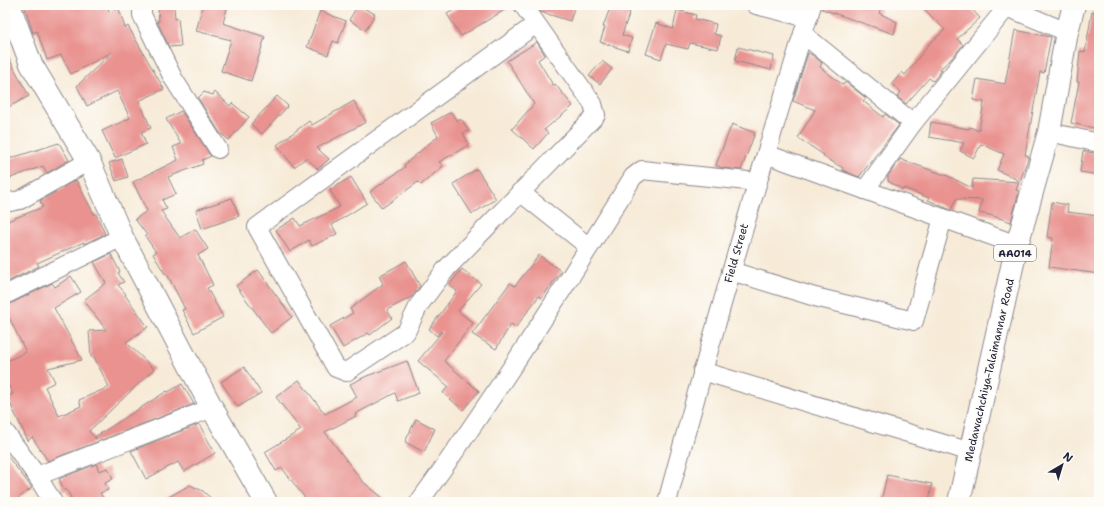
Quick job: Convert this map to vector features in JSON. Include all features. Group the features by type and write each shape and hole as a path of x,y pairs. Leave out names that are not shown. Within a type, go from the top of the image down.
{"main road":[{"path":"9,5 31,64 89,161 122,237 212,408 266,502"},
{"name":"Medawachchiya-Talaimannar Road","path":"959,502 1017,245 1049,132 1067,32 1074,5"}],"street":[{"path":"142,5 142,14 173,78 218,149"},
{"path":"523,5 593,104 596,115 446,269 419,304 406,332 346,372 336,368 257,228 536,24"},
{"path":"756,5 808,19 913,124"},
{"path":"865,190 913,124 1004,6 1067,32"},
{"name":"Field Street","path":"667,502 702,371 731,271 808,19"},
{"path":"1049,132 1099,143"},
{"path":"766,154 1017,245"},
{"path":"5,203 20,200 89,161"},
{"path":"419,502 465,439 589,247 632,177 642,170 757,182"},
{"path":"520,192 589,247"},
{"path":"731,271 815,297 914,321 944,218"},
{"path":"5,295 122,237"},
{"path":"702,371 971,452"},
{"path":"37,476 212,408"},
{"path":"5,432 54,502"}],"building":[{"path":"24,5 108,5 109,12 119,9 125,28 128,26 164,89 139,101 151,128 141,132 146,144 115,158 102,131 130,118 117,91 87,106 77,86 112,52 71,74 61,55 47,60 37,31 33,33"},
{"path":"203,5 228,5 223,23 265,37 251,81 221,71 231,40 196,31"},
{"path":"358,5 375,14 366,30 349,20"},
{"path":"462,5 513,5 461,36 447,14"},
{"path":"536,5 575,5 570,21 541,12"},
{"path":"611,5 632,5 622,35 632,38 628,51 600,42 605,27 603,27"},
{"path":"822,5 882,5 879,13 897,22 894,34 822,9"},
{"path":"920,5 968,5 980,18 957,39 963,45 940,69 942,70 933,81 929,78 906,104 897,97 901,92 892,84 902,72 905,75 930,43 945,30"},
{"path":"158,6 174,6 175,19 178,18 181,46 169,47 157,21 159,21"},
{"path":"677,10 696,15 695,19 716,24 714,34 721,36 718,49 690,43 688,49 666,44 661,59 646,54 656,23 673,29"},
{"path":"320,11 346,21 338,43 333,41 328,55 307,47"},
{"path":"1092,12 1099,13 1099,129 1071,123 1079,82 1077,82 1080,51 1085,52"},
{"path":"1015,30 1051,37 1044,73 1040,72 1025,155 1029,156 1020,181 997,170 1004,154 981,144 974,158 960,151 964,143 929,137 931,122 969,129 970,127 979,131 984,102 973,100 977,79 1005,84"},
{"path":"537,42 545,55 538,60 553,85 555,84 573,106 544,130 548,133 534,149 512,129 534,104 507,61"},
{"path":"738,47 774,56 771,70 735,61"},
{"path":"5,51 29,96 5,109"},
{"path":"808,53 822,63 820,67 843,85 845,82 866,98 863,101 883,117 885,114 899,125 859,177 842,170 843,168 824,157 824,155 798,138 815,110 793,101"},
{"path":"602,61 612,69 600,84 589,76"},
{"path":"204,92 213,95 215,92 230,106 232,103 249,117 229,140 220,133 198,98"},
{"path":"277,96 288,106 262,134 251,124"},
{"path":"354,101 366,122 317,148 329,159 318,169 306,158 294,167 277,145 309,121 312,125"},
{"path":"181,111 211,156 202,160 203,164 168,177 176,194 162,200 167,209 161,211 180,238 195,229 208,249 198,255 213,285 207,288 223,317 194,333 182,310 185,309 167,274 165,274 153,254 156,252 145,236 147,235 135,219 147,211 133,182 178,160 173,147 181,144 166,119"},
{"path":"451,112 456,120 462,120 469,131 463,133 469,145 439,162 443,166 421,185 418,182 382,208 370,192 405,167 404,165 438,136 431,123"},
{"path":"732,124 755,133 741,170 722,168 716,165"},
{"path":"59,143 69,160 47,173 43,166 5,180 5,160"},
{"path":"1083,151 1099,154 1099,175 1080,172"},
{"path":"122,159 128,177 116,181 109,163"},
{"path":"900,159 948,176 972,188 973,179 1019,182 1016,190 1019,191 1011,222 979,213 982,200 956,199 951,210 928,200 929,198 904,188 903,190 888,181 888,176"},
{"path":"477,169 496,199 472,214 453,184"},
{"path":"351,177 367,203 332,225 337,234 312,246 309,240 290,252 276,230 295,218 300,226 340,207 330,190"},
{"path":"76,180 94,214 96,214 105,234 37,263 39,266 5,283 5,222 43,207 40,201"},
{"path":"232,198 239,216 202,229 196,210"},
{"path":"1052,202 1068,205 1067,212 1099,216 1099,274 1049,267 1053,238 1047,237"},
{"path":"111,254 120,272 118,273 124,282 118,285 126,294 125,295 148,327 126,342 154,369 89,431 96,439 95,437 167,391 168,392 182,384 194,404 48,461 32,437 28,441 7,397 13,394 5,379 5,362 26,352 5,309 5,305 10,304 52,283 55,287 71,276 81,292 54,308 82,360 48,368 55,382 45,387 59,416 81,406 79,400 109,387 94,357 91,357 89,331 106,330 84,300 106,283 94,262"},
{"path":"539,255 561,271 542,298 539,296 516,327 511,324 496,349 472,334 510,283 515,286"},
{"path":"406,261 420,286 413,296 387,310 392,318 370,335 368,333 343,348 330,326 353,313 350,309 383,284 379,276"},
{"path":"462,269 481,284 458,311 473,323 444,361 479,391 463,410 443,393 448,386 418,361 442,332 441,331 437,336 429,329 457,291 449,285"},
{"path":"258,270 292,317 271,333 236,286"},
{"path":"407,361 419,393 398,401 395,393 325,432 362,481 388,502 308,502 282,468 276,471 265,452 301,430 276,397 299,380 325,414 357,397 350,384"},
{"path":"244,367 261,393 238,407 221,382"},
{"path":"416,419 435,429 424,452 405,442"},
{"path":"199,424 215,453 184,472 178,462 146,479 131,451"},
{"path":"5,453 32,488 13,502 5,492"},
{"path":"96,464 99,471 108,468 113,479 105,483 108,490 100,493 106,502 73,502 67,490 64,490 59,479"},
{"path":"887,475 932,484 929,502 881,502"},
{"path":"190,485 203,491 215,502 160,502"}]}
